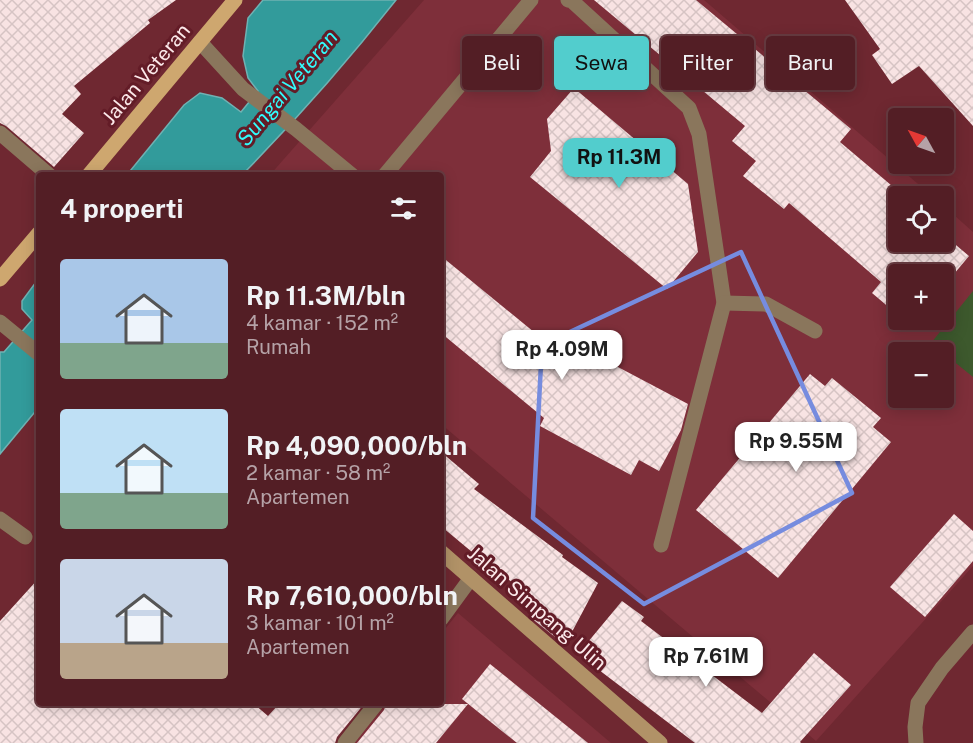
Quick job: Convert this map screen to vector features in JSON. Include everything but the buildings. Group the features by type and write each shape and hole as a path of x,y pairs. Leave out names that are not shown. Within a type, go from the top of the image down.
{"main road":[{"name":"Jalan Veteran","path":"91,172 235,0"},
{"path":"0,279 36,237"},
{"name":"Jalan Simpang Ulin","path":"444,555 652,740"}],"street":[{"path":"387,172 531,0"},
{"path":"568,0 572,1 689,108 699,134 724,303 661,545"},
{"path":"200,42 243,89 348,172"},
{"path":"0,134 45,172"},
{"path":"724,303 766,304 815,331"},
{"path":"0,322 36,352"},
{"path":"0,519 25,537"},
{"path":"444,615 471,578"},
{"path":"916,743 918,703 942,668 973,632"},
{"path":"345,743 374,706"}],"highlighted area":[{"path":"741,252 852,493 644,604 533,518 542,345"}],"shaded area":[{"path":"424,0 704,0 746,36 661,36 661,90 754,90 754,43 766,53 766,90 809,90 888,158 888,174 906,174 920,186 888,186 888,252 954,252 954,215 973,232 973,566 816,741 444,427 444,172 273,172"},
{"path":"458,613 611,743 354,743 384,706 444,706 444,630"}],"green space":[{"path":"973,291 973,377 954,362 954,342 932,342 942,330 954,330 954,315"}],"water":[{"name":"Sungai Veteran","path":"263,0 396,0 321,90 245,172 129,172 184,105 200,93 222,98 241,112 258,91 248,78 243,56 248,18"},
{"path":"36,282 36,411 0,454 0,352 4,352 32,320 22,309 22,301"}]}
